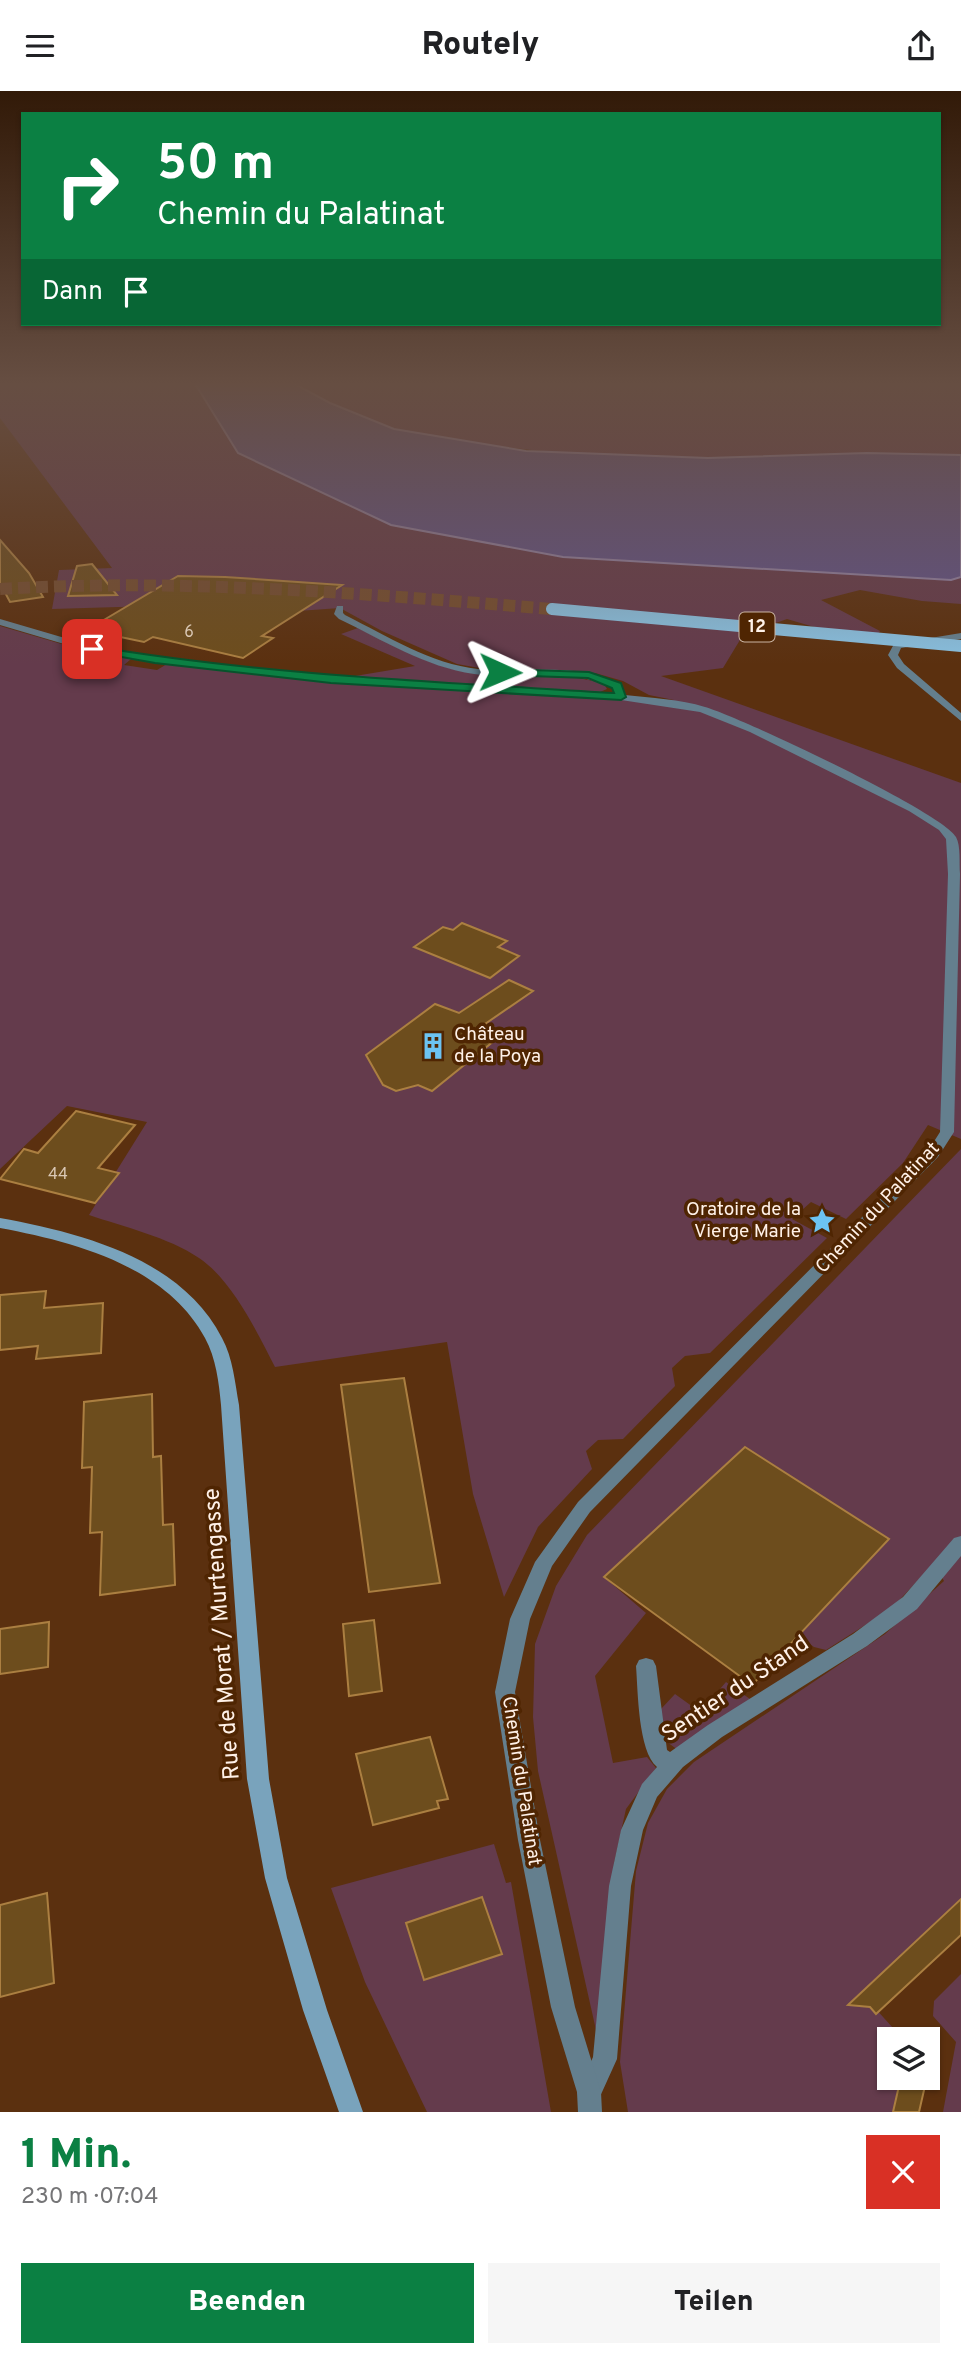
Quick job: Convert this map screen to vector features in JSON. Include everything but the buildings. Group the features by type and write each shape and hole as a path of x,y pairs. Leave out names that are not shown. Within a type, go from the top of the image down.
{"main road":[{"name":"12","path":"552,609 961,646"},
{"name":"Rue de Morat / Murtengasse","path":"0,1223 55,1235 105,1252 170,1284 197,1310 218,1348 230,1405 258,1779 276,1878 315,2010 351,2112"}],"street":[{"path":"340,608 338,614 342,617 449,666 477,672 589,675 617,686 621,697"},
{"name":"Chemin du Palatinat","path":"0,622 92,649 155,660 331,679 621,697 702,709 754,730 913,809 943,828 952,839 954,1127 933,1154 584,1507 544,1562 520,1619 505,1692 529,1840 560,1994 589,2102"},
{"path":"961,636 904,644 893,651 892,656 961,718"},
{"name":"Sentier du Stand","path":"589,2102 605,2059 620,1886 632,1830 649,1791 671,1766 715,1731 860,1640 910,1603 961,1543"},
{"path":"646,1666 658,1755 671,1766"}],"shaded area":[{"path":"44,476 369,476 951,580 961,577 961,604 922,601 860,590 821,600 880,631 872,644 787,619 743,635 723,668 661,676 961,783 961,1139 928,1125 903,1163 846,1219 811,1202 792,1219 827,1238 710,1353 685,1356 672,1368 675,1386 623,1439 598,1440 586,1451 592,1469 538,1527 504,1597 473,1494 447,1342 275,1367 233,1293 199,1258 146,1233 89,1215 147,1122 67,1106 0,1169 0,626 65,645 131,659 124,665 157,670 167,664 337,683 674,700 649,695 623,681 595,673 485,669 457,664 382,631 340,608 298,611 152,606 52,609 59,570 112,568"},
{"path":"288,476 961,476 961,577 951,580 563,557 391,525"},
{"path":"358,628 417,657 464,672 574,677 604,684 607,689 600,692 349,677 415,666 341,634"},
{"path":"961,1149 961,1908 865,1997 892,2027 877,2027 877,2090 900,2090 896,2112 628,2112 620,2062 636,1871 648,1823 667,1789 694,1762 885,1634 944,1581 934,1563 892,1608 826,1650 814,1647 798,1636 889,1539 745,1447 604,1577 646,1613 595,1676 613,1763 647,1757 656,1768 626,1809 614,1863 596,2030 538,1771 533,1717 535,1644 556,1586 587,1535"},
{"path":"726,1682 750,1699 678,1750 660,1737 661,1709 675,1694 700,1712"},
{"path":"494,1844 506,1883 511,1882 551,2112 427,2112 365,1982 331,1888"},
{"path":"961,1974 961,2112 943,2112 956,2042 933,2016 934,2001"}],"tunnel":[{"path":"0,589 138,585 276,589 552,609"}],"place":[{"name":"Château de la Poya","path":"433,1046"},
{"name":"Oratoire de la Vierge Marie","path":"822,1221"}],"route":[{"path":"92,649 155,660 331,679 621,697 617,686 604,678 569,673 500,672"}]}
